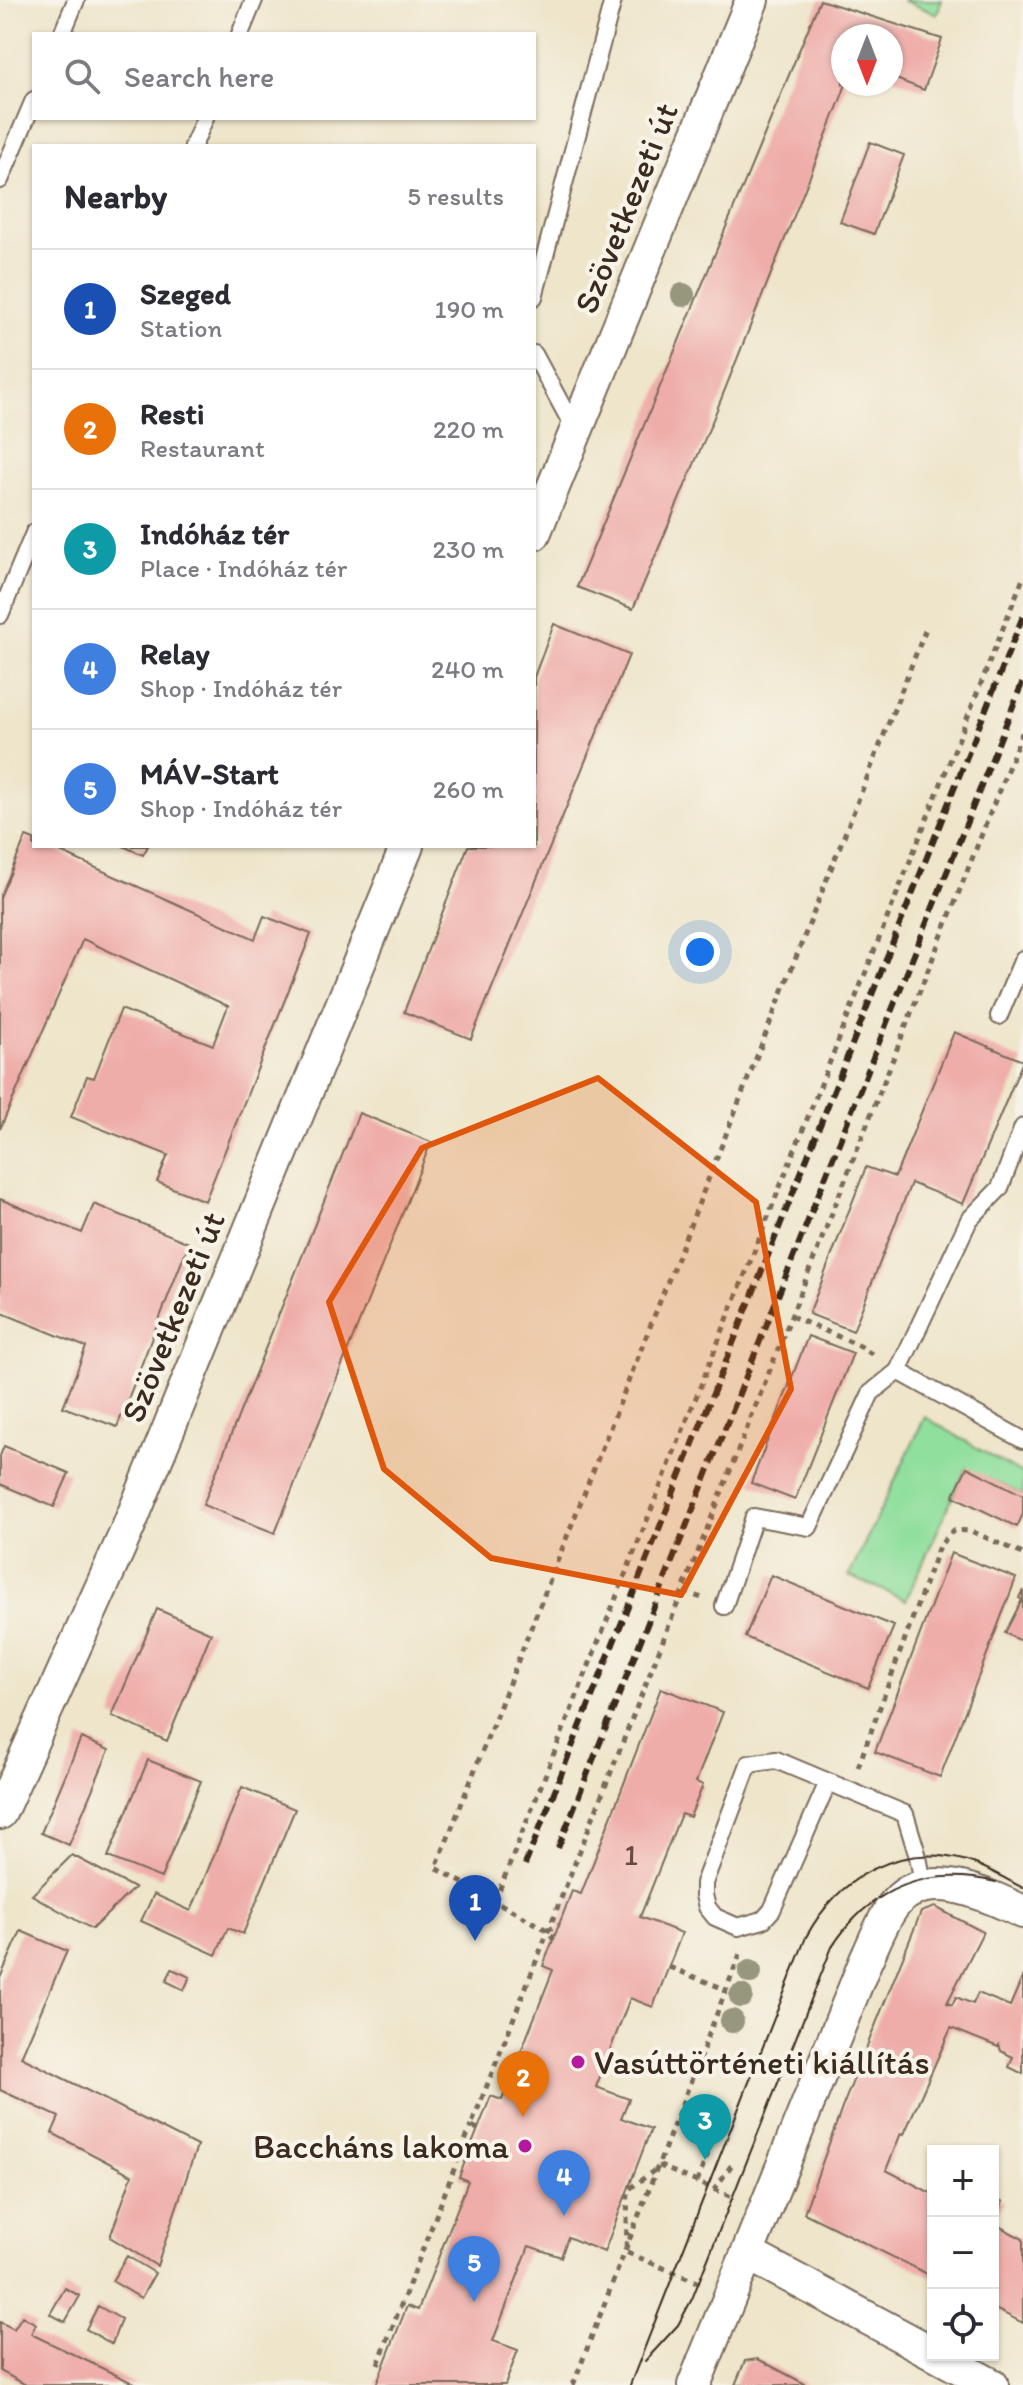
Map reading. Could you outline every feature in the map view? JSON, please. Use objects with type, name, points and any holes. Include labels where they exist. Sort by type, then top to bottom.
[{"type":"street","name":"Szövetkezeti út","points":[[536,529],[752,0]]},
{"type":"street","name":"Szövetkezeti út","points":[[0,1813],[128,1528],[406,848]]},
{"type":"street","points":[[694,2385],[866,1960],[892,1907],[903,1895],[924,1887],[958,1886],[997,1899],[1023,1912]]},
{"type":"street","points":[[748,2254],[927,2350]]},
{"type":"street","points":[[948,2361],[992,2385]]},
{"type":"lane","points":[[63,32],[76,0]]},
{"type":"lane","points":[[241,32],[254,0]]},
{"type":"lane","points":[[536,289],[613,0]]},
{"type":"lane","points":[[0,180],[32,105]]},
{"type":"lane","points":[[194,144],[204,120]]},
{"type":"lane","points":[[536,358],[576,431]]},
{"type":"lane","points":[[0,615],[32,538]]},
{"type":"lane","points":[[999,1016],[1023,959]]},
{"type":"lane","points":[[724,1606],[754,1517],[809,1527],[871,1393],[898,1371],[969,1220],[1000,1188],[1023,1127]]},
{"type":"lane","points":[[898,1371],[1023,1440]]},
{"type":"lane","points":[[828,1782],[772,1910],[763,1920],[738,1927],[715,1917],[707,1907],[704,1883],[749,1764],[776,1760],[905,1814],[924,1887]]},
{"type":"path","points":[[495,1901],[1023,578]]},
{"type":"path","points":[[554,1940],[547,1930],[436,1868],[927,626]]},
{"type":"path","points":[[378,2364],[475,2127],[547,1930],[684,1592],[1023,730]]},
{"type":"path","points":[[791,1316],[860,1346],[898,1371]]},
{"type":"path","points":[[849,1791],[939,1546],[954,1530],[971,1531],[1023,1554]]},
{"type":"path","points":[[547,1930],[559,1925]]},
{"type":"path","points":[[573,2385],[740,1954]]},
{"type":"path","points":[[669,1967],[727,1990]]},
{"type":"path","points":[[697,2182],[708,2153]]},
{"type":"path","points":[[714,2190],[733,2163]]},
{"type":"path","points":[[660,2166],[746,2204]]},
{"type":"path","points":[[626,2252],[628,2190],[660,2166]]},
{"type":"path","points":[[626,2252],[712,2288]]},
{"type":"highlighted area","points":[[598,1078],[756,1202],[791,1389],[681,1595],[491,1558],[384,1469],[329,1302],[422,1148]]},
{"type":"green space","points":[[902,0],[942,0],[937,14]]},
{"type":"green space","points":[[925,1417],[1023,1475],[1023,1495],[966,1468],[906,1600],[849,1576]]},
{"type":"building","points":[[820,0],[895,24],[831,24],[831,96],[842,96],[714,417],[633,609],[577,587]]},
{"type":"building","points":[[903,27],[942,39],[924,90],[903,82]]},
{"type":"building","points":[[870,142],[904,155],[874,234],[840,222]]},
{"type":"building","points":[[554,624],[629,655],[471,1039],[404,1012],[467,848],[536,848],[536,672]]},
{"type":"building","points":[[26,837],[32,839],[32,848],[51,848],[255,939],[264,916],[311,934],[205,1201],[157,1182],[168,1155],[71,1117],[87,1076],[94,1078],[121,1009],[213,1045],[228,1006],[83,939],[0,1129],[0,897]]},
{"type":"building","points":[[127,848],[147,848],[143,855]]},
{"type":"building","points":[[954,1032],[1023,1061],[963,1204],[911,1183],[853,1331],[809,1314],[866,1167],[895,1177]]},
{"type":"building","points":[[359,1113],[431,1142],[275,1533],[203,1505]]},
{"type":"building","points":[[0,1199],[82,1233],[94,1204],[189,1243],[117,1427],[63,1407],[86,1347],[0,1312]]},
{"type":"building","points":[[808,1336],[853,1353],[795,1500],[751,1483]]},
{"type":"building","points":[[4,1446],[69,1473],[54,1507],[0,1484],[0,1456]]},
{"type":"building","points":[[967,1467],[1023,1495],[1023,1514],[1017,1527],[953,1496]]},
{"type":"building","points":[[951,1553],[1016,1578],[940,1777],[875,1752]]},
{"type":"building","points":[[771,1575],[894,1626],[868,1688],[745,1637]]},
{"type":"building","points":[[1023,1590],[1023,1642],[1005,1633],[1022,1600],[1019,1598]]},
{"type":"building","points":[[157,1609],[211,1633],[167,1741],[112,1716]]},
{"type":"building","points":[[661,1688],[723,1712],[696,1782],[703,1785],[690,1817],[681,1814],[640,1917],[682,1933],[653,2007],[630,1998],[596,2087],[629,2099],[621,2118],[651,2129],[604,2252],[568,2237],[561,2257],[529,2246],[493,2341],[518,2350],[505,2385],[376,2385],[407,2306],[418,2310],[468,2181],[459,2177],[491,2096],[502,2100],[553,1970],[543,1966],[572,1891],[581,1894]]},
{"type":"building","points":[[81,1738],[109,1750],[69,1845],[41,1833]]},
{"type":"building","points":[[148,1760],[201,1781],[161,1878],[108,1857]]},
{"type":"building","points":[[242,1787],[295,1809],[243,1934],[228,1928],[216,1955],[141,1921],[154,1894],[191,1911]]},
{"type":"building","points":[[72,1855],[134,1888],[92,1929],[32,1895]]},
{"type":"building","points":[[935,1907],[983,1932],[947,2003],[952,2005],[956,1997],[973,2004],[978,1993],[1010,2006],[1023,1976],[1023,2074],[1009,2067],[1013,2057],[1001,2051],[999,2045],[951,2028],[886,2170],[927,2191],[927,2274],[804,2213],[842,2108],[921,1912]]},
{"type":"building","points":[[21,1931],[67,1951],[21,2057],[197,2146],[157,2266],[110,2237],[132,2175],[52,2133],[59,2117],[0,2090],[0,1978]]},
{"type":"building","points":[[172,1969],[190,1977],[184,1990],[166,1981]]},
{"type":"building","points":[[999,2226],[1023,2239],[1023,2323],[999,2311]]},
{"type":"building","points":[[127,2256],[155,2273],[141,2298],[112,2281]]},
{"type":"building","points":[[65,2288],[80,2296],[65,2322],[50,2314]]},
{"type":"building","points":[[98,2306],[121,2319],[112,2344],[86,2329]]},
{"type":"building","points":[[22,2316],[36,2324],[31,2334],[137,2385],[26,2385],[0,2371],[0,2322],[14,2329]]},
{"type":"building","points":[[758,2359],[807,2385],[735,2385],[745,2361]]},
{"type":"tram line","points":[[630,2385],[806,1937],[819,1916],[835,1897],[873,1869],[917,1856],[942,1856],[967,1861],[1023,1888]]},
{"type":"tram line","points":[[645,2361],[678,2325],[692,2299],[832,1947],[847,1926],[864,1909],[903,1886],[947,1877],[996,1882]]},
{"type":"railway","points":[[525,1865],[1023,616]]},
{"type":"railway","points":[[558,1848],[1023,681]]},
{"type":"place","name":"Szeged","points":[[475,1941]]},
{"type":"place","name":"Vasúttörténeti kiállítás","points":[[578,2062]]},
{"type":"place","name":"Resti","points":[[523,2117]]},
{"type":"place","name":"Baccháns lakoma","points":[[525,2146]]},
{"type":"place","name":"Indóház tér","points":[[705,2160]]},
{"type":"place","name":"Relay","points":[[564,2216]]},
{"type":"place","name":"MÁV-Start","points":[[474,2302]]}]
